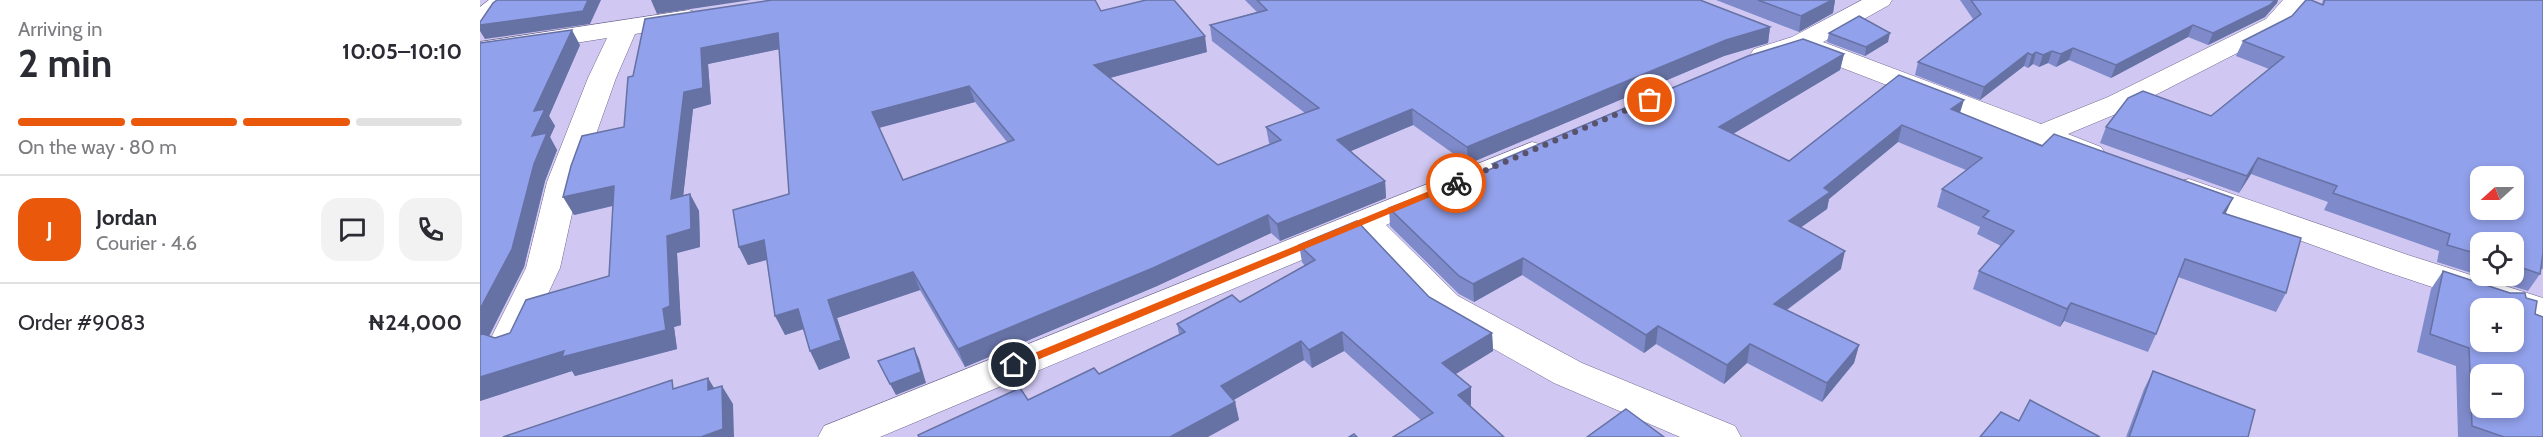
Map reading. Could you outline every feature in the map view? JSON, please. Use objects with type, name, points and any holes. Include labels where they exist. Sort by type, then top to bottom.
[{"type":"street","points":[[480,19],[504,0]]},
{"type":"street","points":[[1735,64],[1801,43],[1880,0]]},
{"type":"street","points":[[2040,135],[2118,103],[2275,24],[2297,0]]},
{"type":"street","points":[[480,50],[715,15]]},
{"type":"street","points":[[1760,27],[2118,163]]},
{"type":"street","points":[[508,341],[543,268],[563,182],[602,78],[625,28]]},
{"type":"street","points":[[839,437],[1364,222],[1555,141]]},
{"type":"street","points":[[2162,179],[2396,263],[2543,311]]},
{"type":"street","points":[[1364,222],[1445,305],[1568,373],[1720,437]]},
{"type":"building","points":[[497,0],[588,0],[583,11],[480,25]]},
{"type":"building","points":[[772,0],[1095,0],[1101,11],[1146,0],[1174,0],[1205,36],[1094,65],[1218,165],[1281,140],[1266,127],[1319,108],[1210,25],[1267,10],[1257,0],[1700,0],[1770,27],[1726,40],[1467,147],[1412,109],[1337,140],[1385,181],[1277,224],[1268,215],[1153,268],[958,349],[913,272],[828,300],[841,340],[810,351],[798,309],[775,316],[764,240],[739,247],[733,210],[789,194],[778,33],[701,48],[703,88],[684,92],[671,199],[690,194],[691,229],[667,236],[670,306],[663,309],[666,330],[562,357],[564,351],[480,377],[480,333],[495,338],[510,333],[526,300],[609,276],[614,186],[563,197],[582,136],[624,127],[628,77],[633,76],[645,19]],"holes":[[[969,86],[1014,140],[903,180],[872,112]]]},
{"type":"building","points":[[1758,0],[1832,0],[1801,16]]},
{"type":"building","points":[[1971,0],[2275,0],[2270,5],[2213,33],[2193,25],[2116,65],[2073,48],[2061,54],[2052,51],[2043,55],[2036,52],[2032,55],[2028,53],[1984,87],[1918,62],[1981,14]]},
{"type":"building","points":[[2306,0],[2323,5],[2325,0],[2543,0],[2543,253],[2540,274],[2524,268],[2524,232],[2470,232],[2470,252],[2447,245],[2450,234],[2333,193],[2337,186],[2258,158],[2247,176],[2106,127],[2128,98],[2143,91],[2211,116],[2284,57],[2243,41],[2292,16]]},
{"type":"building","points":[[1859,16],[1890,33],[1866,47],[1829,33]]},
{"type":"building","points":[[572,30],[534,111],[545,109],[532,136],[547,133],[534,164],[512,249],[480,309],[480,43]]},
{"type":"building","points":[[1803,39],[1844,54],[1719,127],[1789,161],[1899,75],[1964,100],[1951,109],[2042,146],[2054,134],[2233,198],[2223,213],[2301,238],[2286,293],[2185,259],[2156,334],[2071,303],[2067,309],[1979,271],[2014,231],[1983,217],[1989,211],[1942,189],[1982,158],[1902,125],[1824,188],[1830,192],[1789,221],[1845,251],[1774,304],[1859,345],[1827,383],[1750,344],[1727,365],[1658,326],[1646,335],[1523,258],[1473,284],[1459,276],[1389,208],[1496,167],[1492,164],[1748,56]]},
{"type":"building","points":[[1357,221],[1429,297],[1492,333],[1442,363],[1471,387],[1458,395],[1504,437],[1393,437],[1433,413],[1342,332],[1309,350],[1301,341],[1221,386],[1235,402],[1170,437],[919,437],[918,435],[1020,388],[1028,400],[1094,368],[1099,374],[1185,332],[1177,324],[1232,295],[1240,302],[1315,260],[1299,245]]},
{"type":"building","points":[[2443,271],[2470,280],[2470,286],[2489,286],[2510,293],[2525,293],[2526,298],[2537,301],[2535,314],[2543,317],[2543,437],[2504,437],[2472,426],[2472,418],[2524,418],[2524,364],[2470,364],[2470,374],[2469,348],[2430,334]]},
{"type":"building","points":[[914,348],[921,372],[890,384],[878,361]]},
{"type":"building","points":[[2153,371],[2255,410],[2248,437],[2129,437]]},
{"type":"building","points":[[708,378],[708,390],[722,386],[723,429],[701,437],[503,437],[672,380],[673,389]]},
{"type":"building","points":[[2030,400],[2100,437],[1980,437],[2001,412],[2019,421]]},
{"type":"building","points":[[1626,409],[1664,437],[1587,437]]},
{"type":"way so far","points":[[1456,183],[1650,100]]},
{"type":"route","points":[[1014,365],[1456,183]]}]
